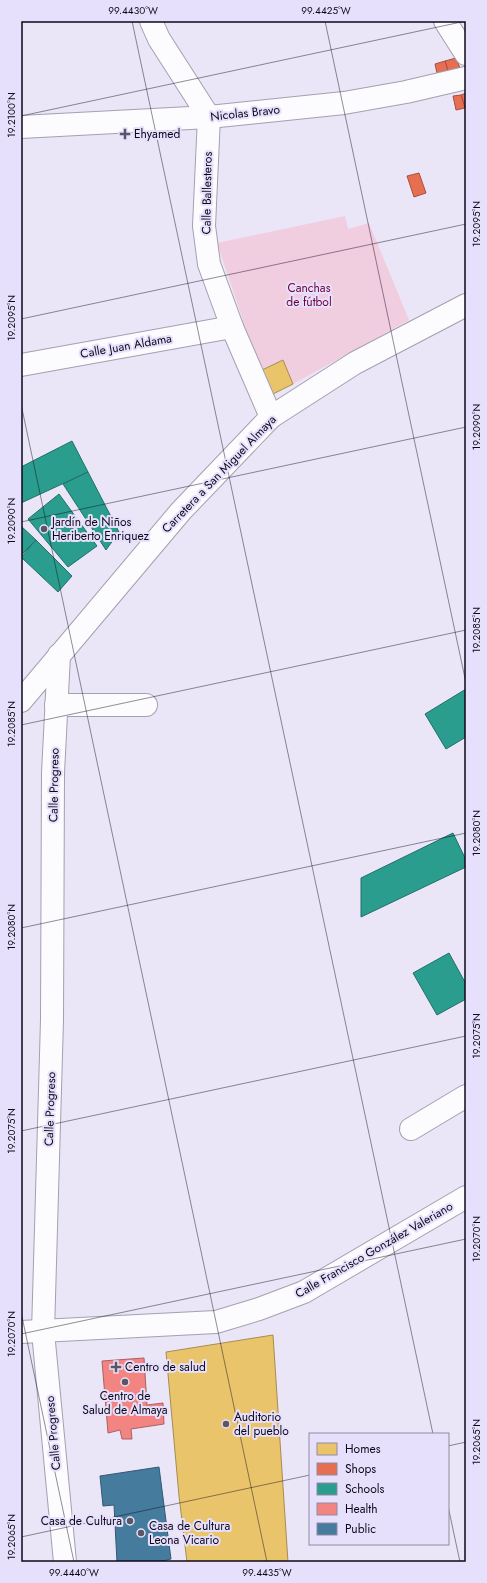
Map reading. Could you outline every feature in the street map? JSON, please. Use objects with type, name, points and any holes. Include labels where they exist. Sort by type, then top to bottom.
[{"type":"street","points":[[151,21],[160,39],[209,117]]},
{"type":"street","points":[[445,21],[466,54]]},
{"type":"street","name":"Nicolas Bravo","points":[[21,127],[209,117],[344,103],[406,92],[466,78]]},
{"type":"street","name":"Calle Ballesteros","points":[[209,117],[204,226],[209,264],[232,327],[271,417]]},
{"type":"street","name":"Carretera a San Miguel Almaya","points":[[21,701],[181,511],[271,417],[355,363],[466,305]]},
{"type":"street","name":"Calle Juan Aldama","points":[[21,365],[232,327]]},
{"type":"street","name":"Calle Progreso","points":[[59,655],[53,773],[52,1020],[43,1332],[65,1562]]},
{"type":"street","points":[[56,705],[146,705]]},
{"type":"street","points":[[411,1129],[466,1096]]},
{"type":"street","name":"Calle Francisco González Valeriano","points":[[21,1332],[216,1322],[259,1309],[304,1292],[466,1197]]},
{"type":"green space","name":"Canchas de fútbol","points":[[345,216],[348,229],[369,223],[409,320],[293,384],[283,360],[260,371],[217,243]]},
{"type":"building: Homes","points":[[283,360],[293,384],[269,396],[260,371]]},
{"type":"building: Homes","name":"Auditorio del pueblo","points":[[273,1335],[288,1562],[187,1562],[179,1496],[166,1352]]},
{"type":"building: Shops","points":[[456,58],[460,68],[448,71],[445,61]]},
{"type":"building: Shops","points":[[445,61],[448,71],[437,73],[435,64]]},
{"type":"building: Shops","points":[[466,93],[466,108],[465,108],[461,95]]},
{"type":"building: Shops","points":[[461,95],[465,108],[456,110],[453,96]]},
{"type":"building: Shops","points":[[419,173],[426,193],[414,197],[407,176]]},
{"type":"building: Schools","points":[[72,441],[88,472],[21,503],[21,467]]},
{"type":"building: Schools","points":[[88,472],[119,532],[106,550],[63,484]]},
{"type":"building: Schools","points":[[59,494],[97,546],[68,567],[28,519]]},
{"type":"building: Schools","points":[[21,526],[36,540],[21,555]]},
{"type":"building: Schools","points":[[36,540],[72,576],[58,592],[21,557]]},
{"type":"building: Schools","points":[[466,689],[466,737],[446,749],[425,714]]},
{"type":"building: Schools","points":[[453,833],[466,860],[466,867],[361,917],[361,878]]},
{"type":"building: Schools","points":[[449,953],[466,984],[466,999],[437,1015],[413,973]]},
{"type":"building: Health","name":"Centro de Salud de Almaya","points":[[144,1358],[147,1405],[163,1403],[164,1424],[131,1429],[132,1439],[122,1439],[120,1430],[108,1433],[102,1361]]},
{"type":"building: Public","name":"Casa de Cultura","points":[[159,1467],[171,1559],[158,1562],[117,1562],[114,1505],[103,1506],[100,1476]]},
{"type":"place","name":"Ehyamed","points":[[125,134]]},
{"type":"place","name":"Jardín de Niños Heriberto Enriquez","points":[[44,529]]},
{"type":"place","name":"Centro de salud","points":[[116,1367]]},
{"type":"place","name":"Centro de Salud de Almaya","points":[[125,1382]]},
{"type":"place","name":"Auditorio del pueblo","points":[[226,1424]]},
{"type":"place","name":"Casa de Cultura","points":[[130,1521]]},
{"type":"place","name":"Casa de Cultura Leona Vicario","points":[[141,1533]]}]
